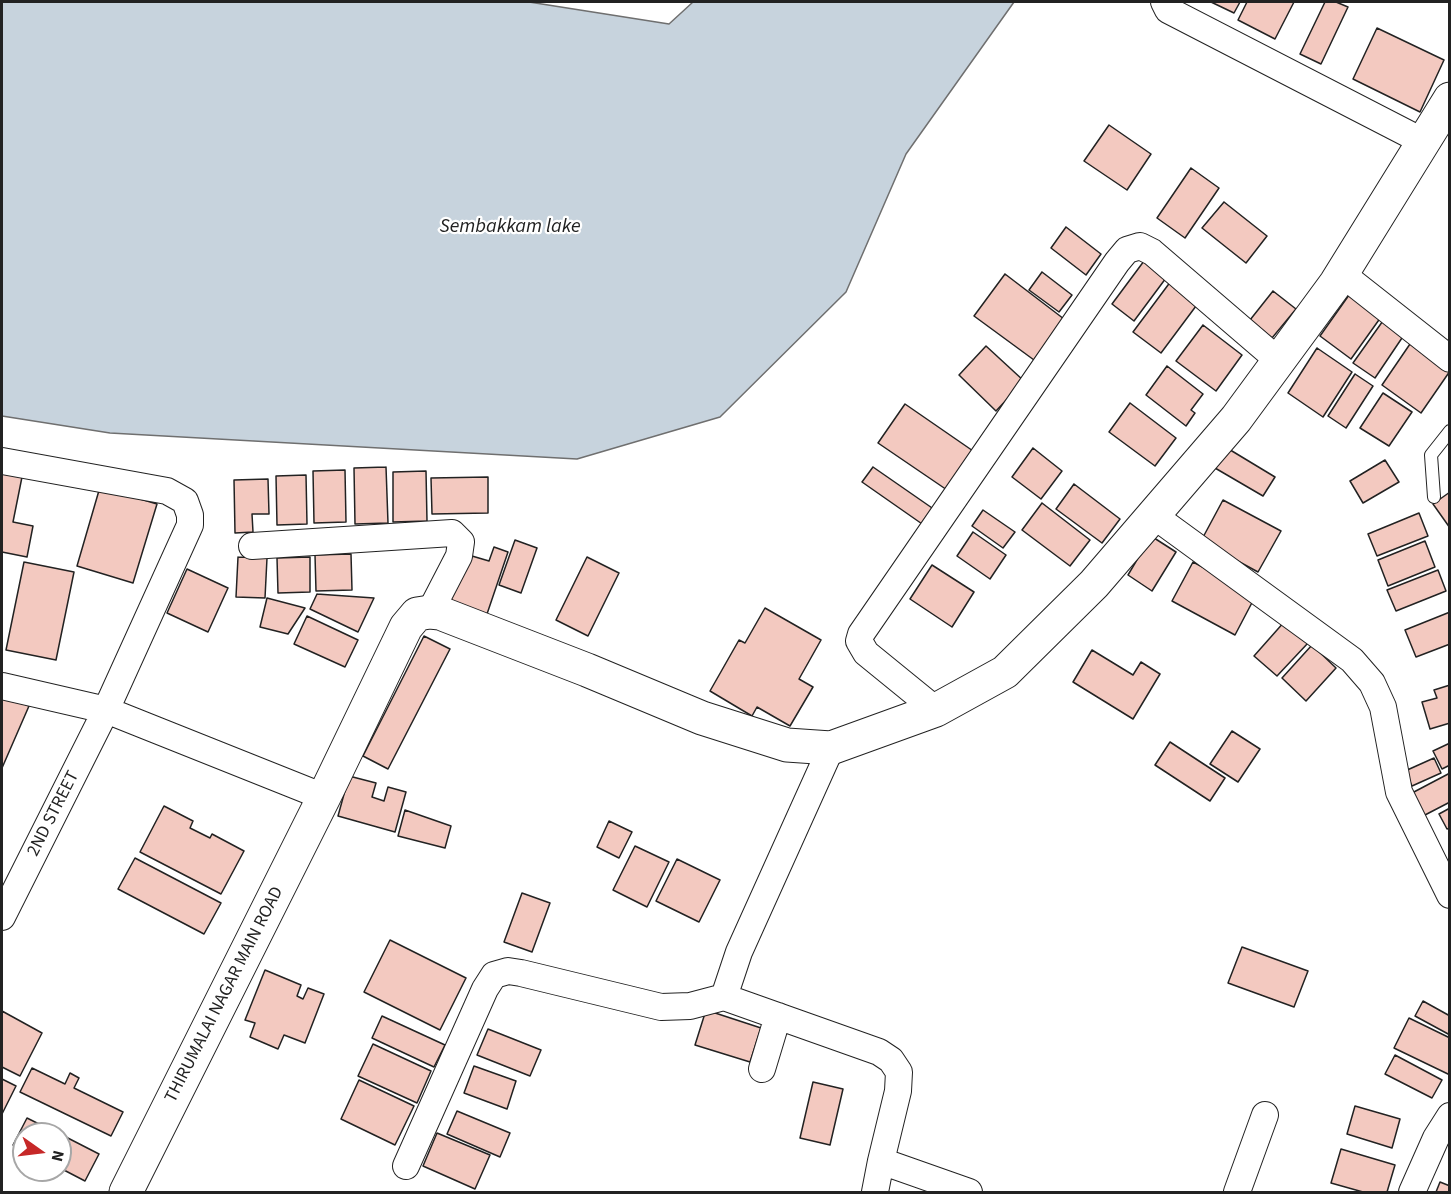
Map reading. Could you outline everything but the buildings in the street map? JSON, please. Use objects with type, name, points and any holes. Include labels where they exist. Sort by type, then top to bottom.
[{"type":"street","points":[[1164,2],[1168,10],[1424,142]]},
{"type":"street","points":[[252,546],[452,533],[460,542],[459,556],[430,612],[440,613],[587,670],[702,718],[787,745],[831,748],[936,710],[1005,672],[1094,584],[1236,419],[1342,274],[1449,99]]},
{"type":"street","points":[[936,710],[866,653],[859,641],[861,634],[1127,250],[1140,246],[1152,252],[1279,361]]},
{"type":"street","points":[[1342,274],[1449,359]]},
{"type":"street","name":"2ND STREET","points":[[2,461],[167,491],[185,501],[190,515],[190,525],[106,710],[2,917]]},
{"type":"street","points":[[1153,515],[1352,660],[1372,683],[1383,707],[1399,792],[1449,895]]},
{"type":"street","name":"THIRUMALAI NAGAR MAIN ROAD","points":[[126,1192],[324,797],[406,627],[417,614],[430,612]]},
{"type":"street","points":[[2,686],[106,710],[324,797]]},
{"type":"street","points":[[724,997],[739,952],[831,748]]},
{"type":"street","points":[[406,1166],[485,989],[494,975],[507,971],[660,1007],[690,1006],[724,997],[879,1052],[891,1060],[900,1072],[898,1091],[875,1192]]},
{"type":"street","points":[[762,1069],[778,1016]]},
{"type":"street","points":[[1237,1192],[1264,1115]]},
{"type":"street","points":[[1412,1192],[1436,1138],[1449,1116]]},
{"type":"street","points":[[881,1161],[969,1192]]},
{"type":"lane","points":[[1434,497],[1431,455],[1449,431]]},
{"type":"water","name":"Sembakkam lake","points":[[2,2],[529,2],[669,24],[693,2],[1014,2],[906,154],[846,292],[720,417],[577,459],[110,433],[2,416]]}]
